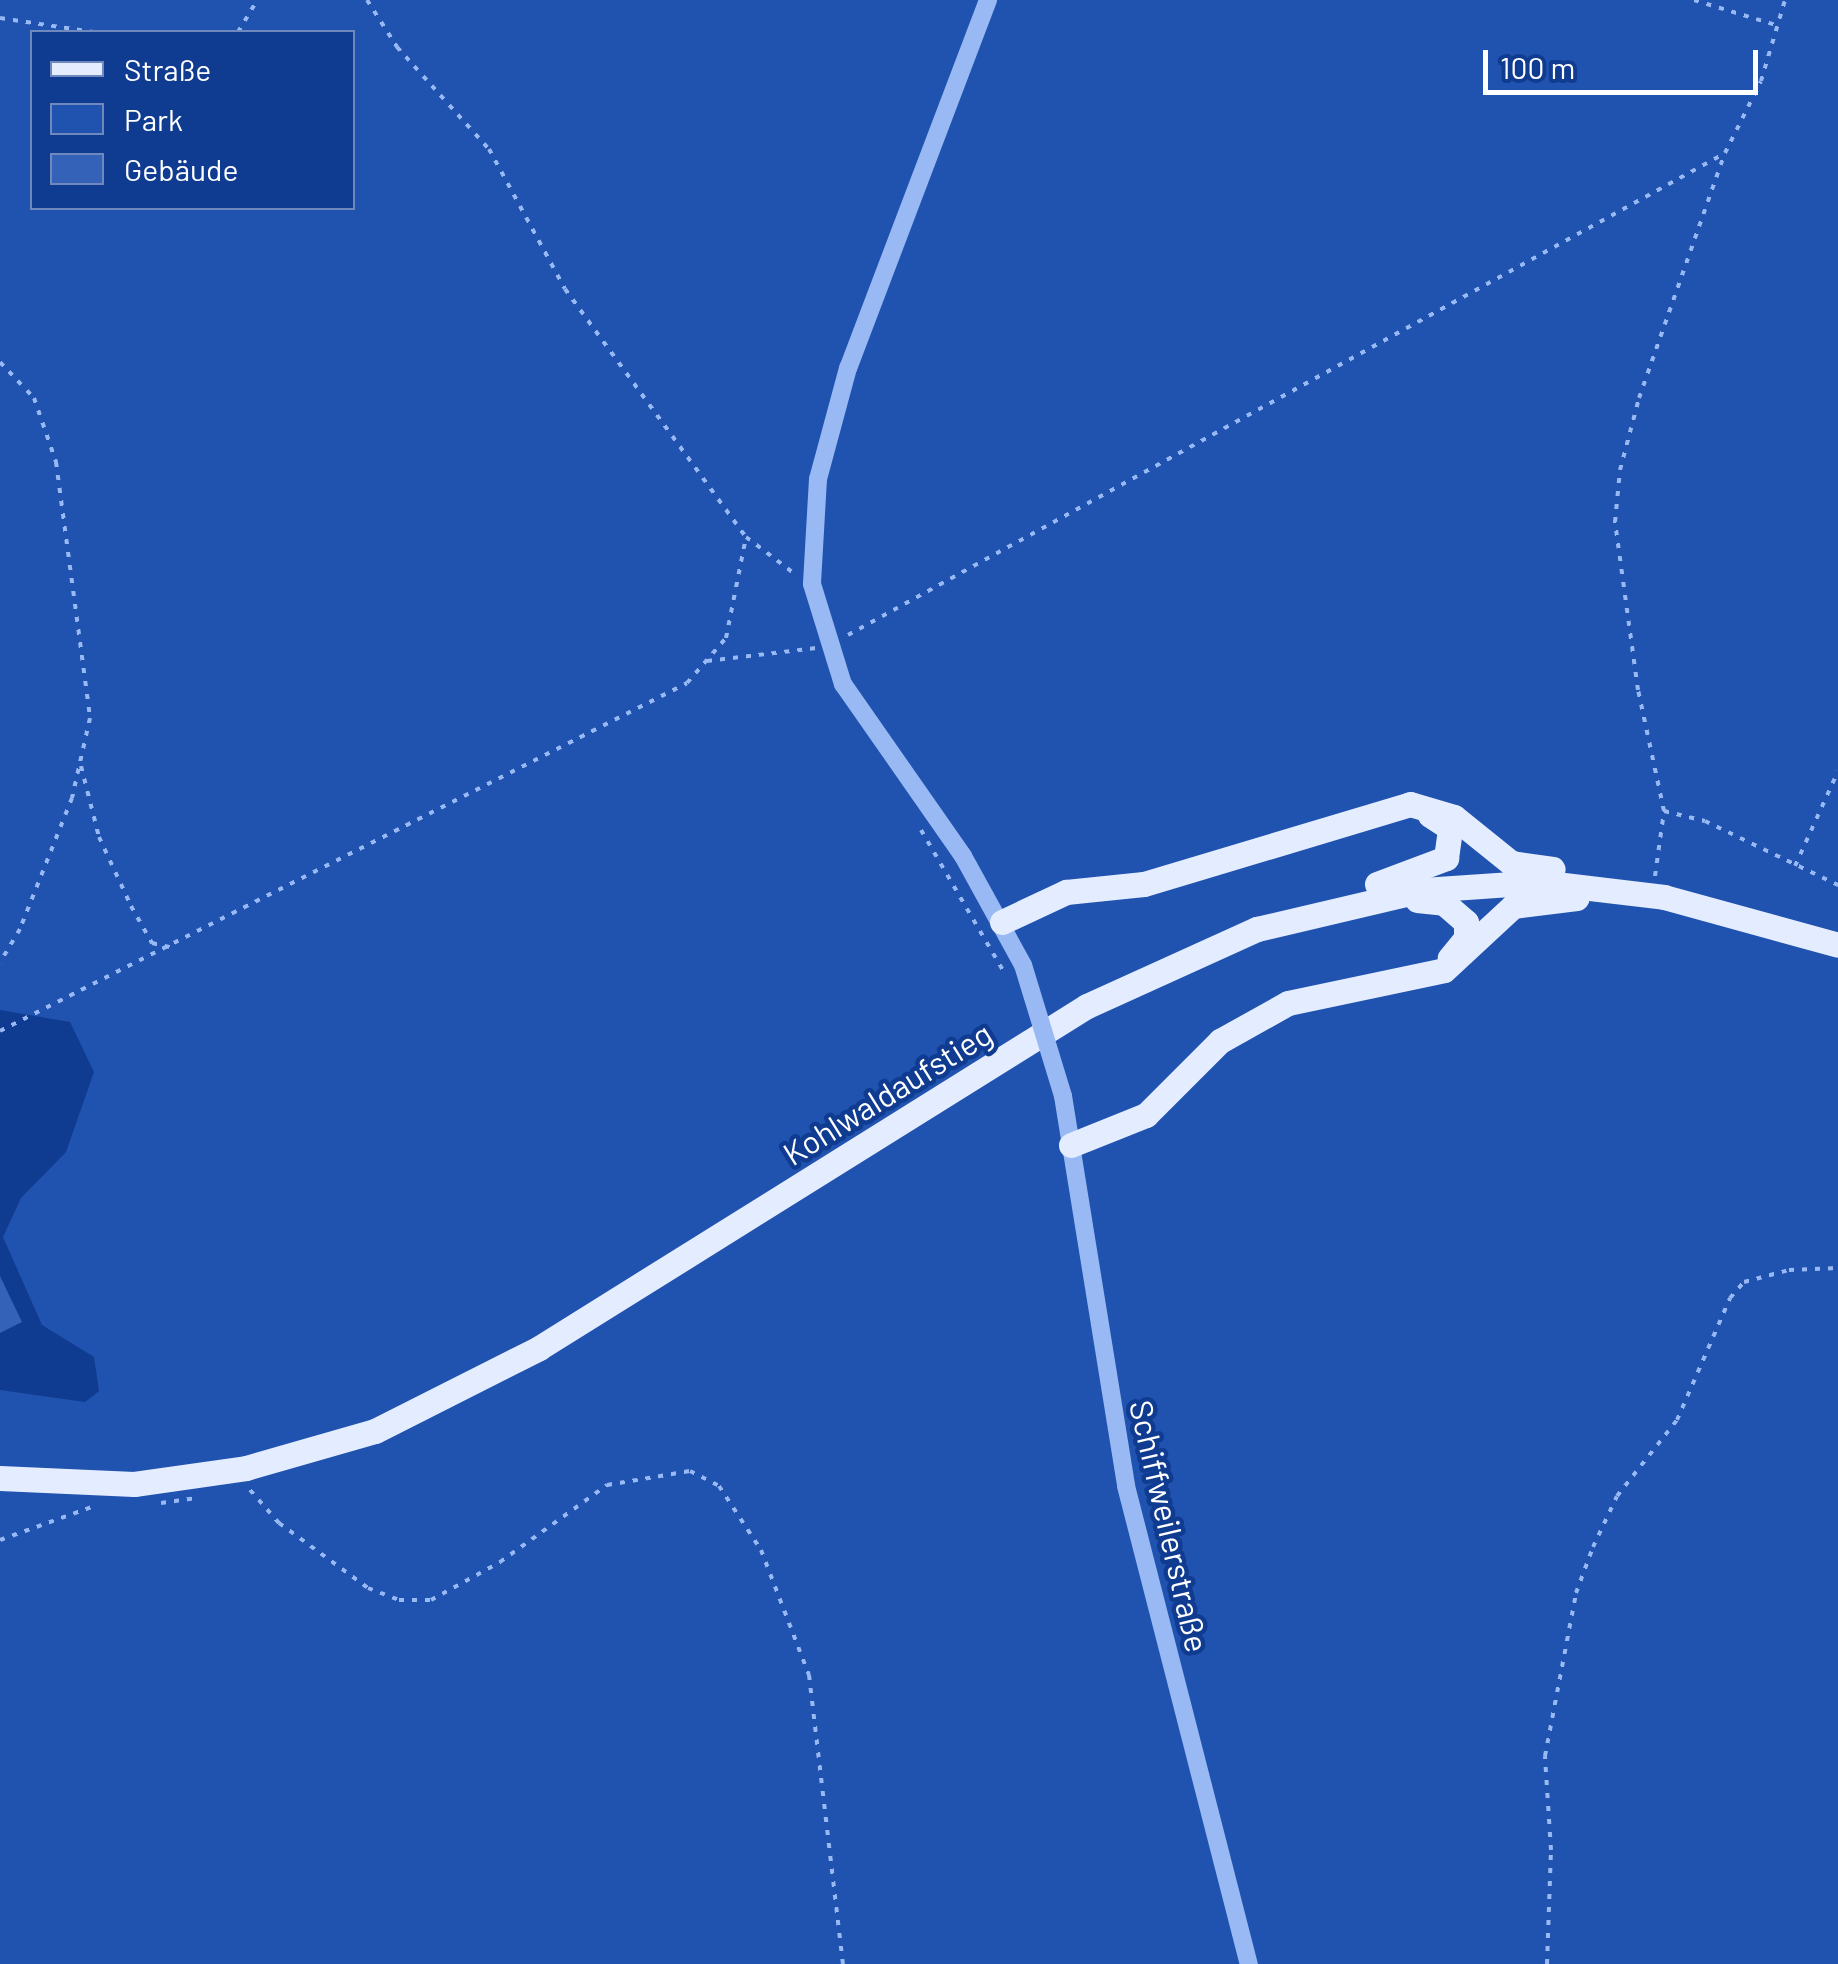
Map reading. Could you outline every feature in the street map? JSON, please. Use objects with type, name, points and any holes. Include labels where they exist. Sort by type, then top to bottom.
[{"type":"main road","points":[[1002,922],[1066,892],[1144,884],[1377,810],[1430,806],[1454,817],[1511,864],[1655,880],[1838,941]]},
{"type":"main road","points":[[1209,946],[1293,908],[1446,858],[1452,836],[1442,820],[1377,810]]},
{"type":"main road","name":"Kohlwaldaufstieg","points":[[0,1478],[134,1484],[246,1468],[375,1431],[538,1348],[1087,1006],[1209,946],[1293,920],[1423,890],[1539,882],[1664,897],[1838,941]]},
{"type":"main road","points":[[1293,920],[1423,900],[1458,910],[1466,938],[1456,954],[1389,980]]},
{"type":"main road","points":[[1071,1145],[1146,1115],[1202,1056],[1246,1025],[1288,1004],[1444,970],[1513,906],[1532,901],[1660,905],[1770,925]]},
{"type":"street","name":"Schiffweilerstraße","points":[[988,0],[848,368],[818,479],[812,584],[823,652],[880,745],[926,802],[1002,922],[1024,965],[1063,1096],[1126,1486],[1250,1964]]},
{"type":"path","points":[[239,30],[258,0]]},
{"type":"path","points":[[368,0],[398,46],[489,149],[566,289],[746,537],[802,578],[803,562]]},
{"type":"path","points":[[1694,0],[1776,25]]},
{"type":"path","points":[[1655,880],[1664,811],[1638,690],[1615,522],[1620,470],[1726,154],[1761,81],[1785,0]]},
{"type":"path","points":[[0,18],[80,30]]},
{"type":"path","points":[[707,661],[823,652],[1726,154]]},
{"type":"path","points":[[0,362],[34,398],[56,462],[90,718],[80,766],[20,929],[0,962]]},
{"type":"path","points":[[0,1032],[175,948],[203,928],[462,802],[687,683],[726,638],[738,599],[746,537]]},
{"type":"path","points":[[814,631],[823,652]]},
{"type":"path","points":[[80,766],[99,837],[131,906],[152,943],[175,948]]},
{"type":"path","points":[[1795,866],[1838,771]]},
{"type":"path","points":[[1664,811],[1706,820],[1838,885]]},
{"type":"path","points":[[912,816],[1005,974]]},
{"type":"path","points":[[1547,1964],[1552,1850],[1545,1756],[1576,1594],[1593,1547],[1617,1496],[1677,1420],[1730,1298],[1744,1282],[1789,1270],[1838,1268]]},
{"type":"path","points":[[235,1488],[248,1486],[279,1523],[368,1588],[399,1600],[431,1600],[500,1562],[607,1485],[690,1471],[719,1486],[761,1550],[809,1675],[843,1964]]},
{"type":"path","points":[[154,1503],[181,1504],[204,1494]]},
{"type":"path","points":[[0,1540],[111,1500]]},
{"type":"green space","points":[[0,0],[1838,0],[1838,1964],[0,1964],[0,1390],[85,1402],[99,1391],[94,1357],[42,1325],[3,1237],[21,1198],[66,1152],[94,1072],[70,1022],[0,1010]]},
{"type":"building","points":[[0,1276],[22,1322],[0,1333]]}]
